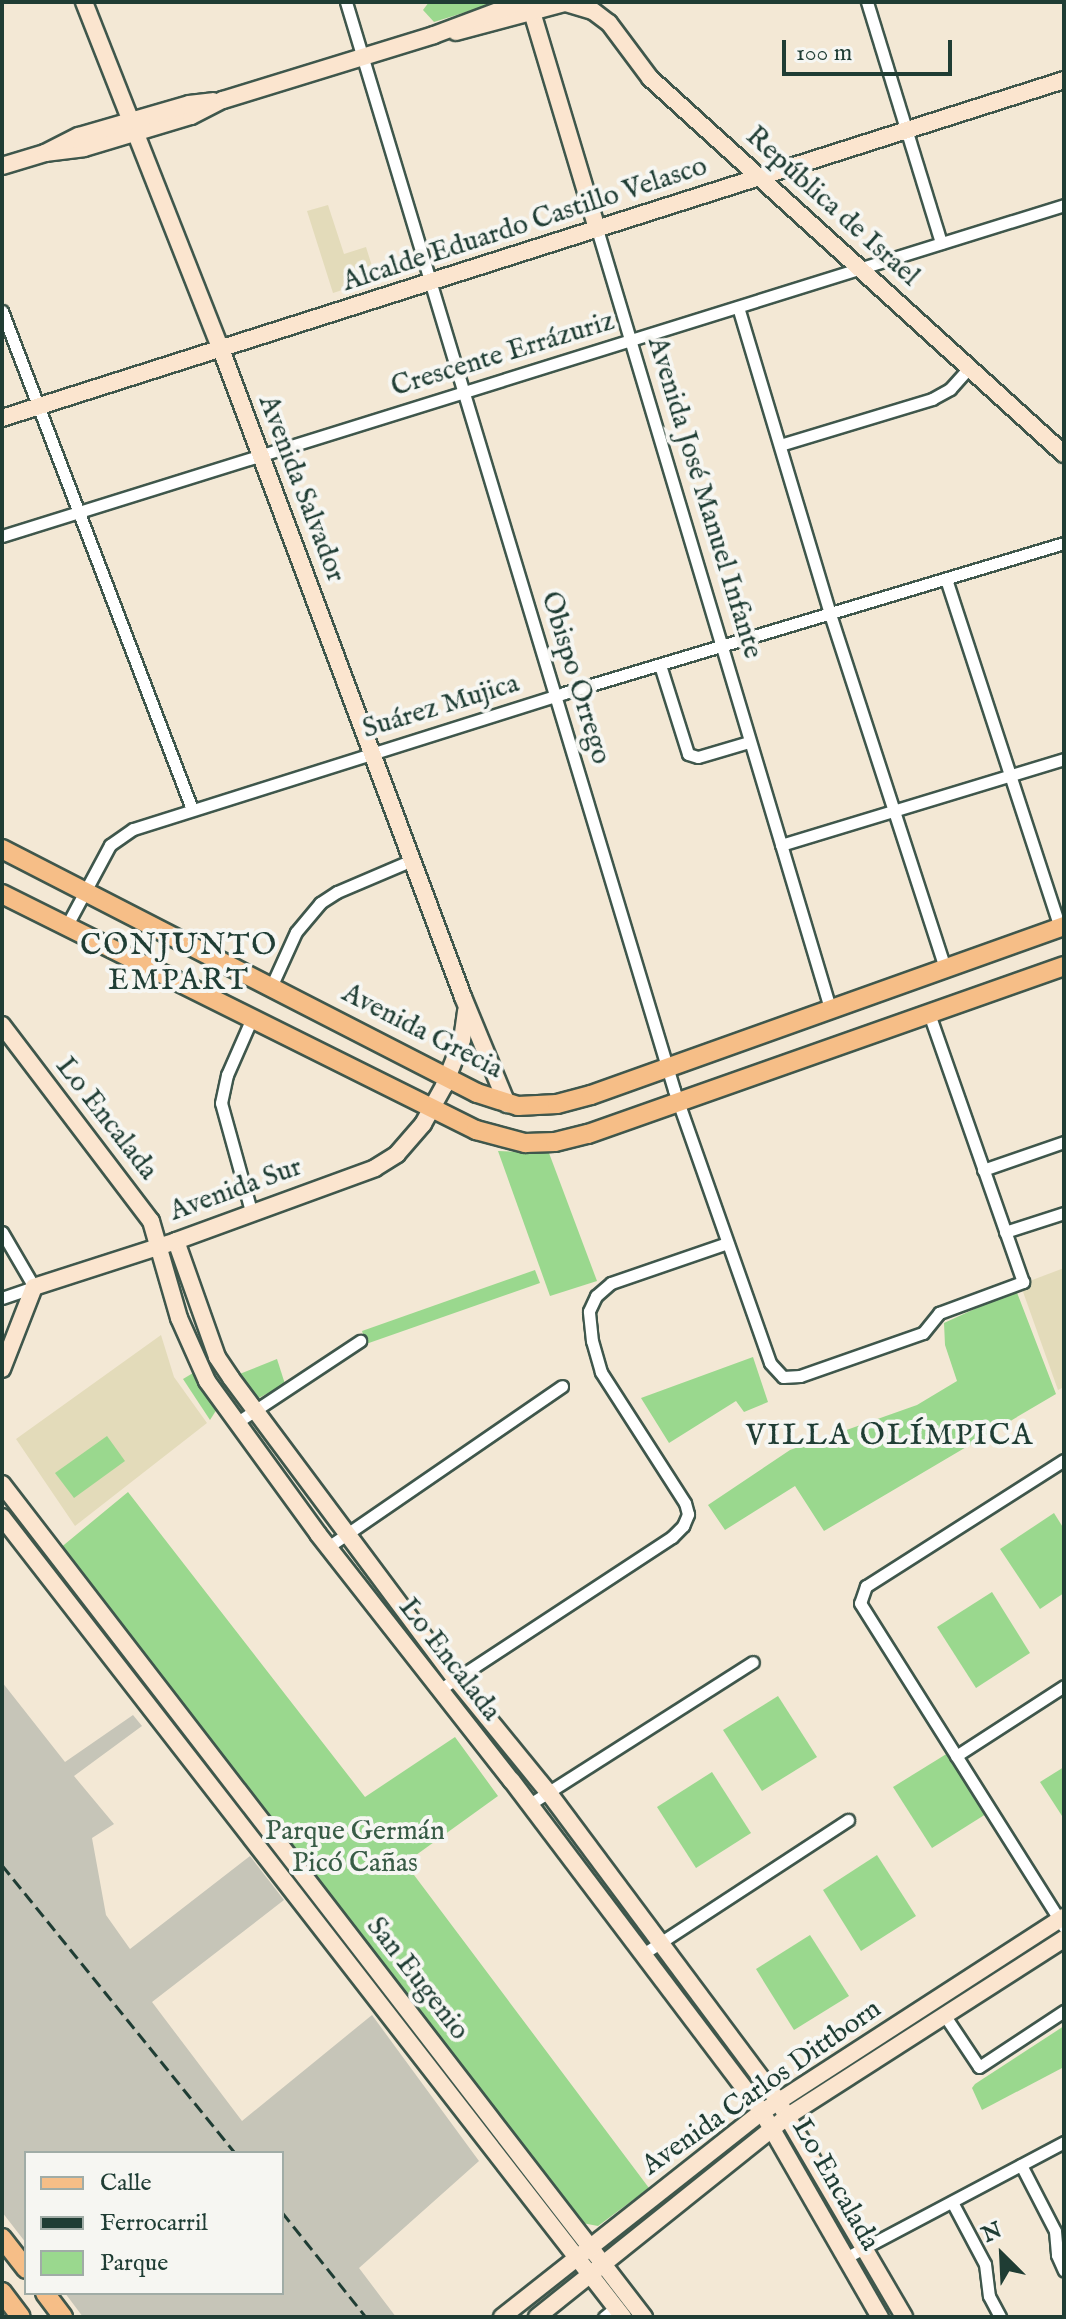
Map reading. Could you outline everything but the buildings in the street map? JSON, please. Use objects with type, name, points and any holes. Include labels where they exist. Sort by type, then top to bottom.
[{"type":"main road","name":"Avenida Salvador","points":[[84,2],[221,349],[463,997],[507,1104]]},
{"type":"main road","points":[[2,166],[45,153],[79,136],[133,126],[189,104],[223,100],[439,34],[477,29],[528,6],[568,2]]},
{"type":"main road","name":"República de Israel","points":[[568,2],[601,16],[650,78],[1064,454]]},
{"type":"main road","name":"Avenida José Manuel Infante","points":[[528,6],[597,229]]},
{"type":"main road","name":"Alcalde Eduardo Castillo Velasco","points":[[2,418],[1064,80]]},
{"type":"main road","name":"Avenida Grecia","points":[[2,849],[448,1077],[507,1104],[532,1106],[568,1102],[1062,927]]},
{"type":"main road","points":[[2,894],[485,1134],[536,1143],[577,1138],[1064,966]]},
{"type":"main road","name":"Avenida Salvador","points":[[433,1107],[448,1077],[465,1028],[463,997]]},
{"type":"main road","name":"Lo Encalada","points":[[2,1025],[144,1210],[190,1348],[236,1423],[328,1547],[530,1804],[762,2112],[796,2166],[880,2317]]},
{"type":"main road","name":"Avenida Sur","points":[[34,1287],[176,1241],[387,1161],[406,1146],[433,1107]]},
{"type":"main road","name":"Lo Encalada","points":[[176,1241],[217,1357],[455,1678],[548,1792],[778,2101],[813,2156],[904,2317]]},
{"type":"main road","points":[[2,1369],[34,1287]]},
{"type":"main road","name":"San Eugenio","points":[[2,1484],[644,2317]]},
{"type":"main road","points":[[7,1523],[17,1520],[33,1523]]},
{"type":"main road","name":"San Eugenio","points":[[7,1523],[589,2275],[614,2314]]},
{"type":"main road","points":[[256,1846],[268,1845],[271,1833]]},
{"type":"main road","points":[[277,1873],[281,1863],[292,1860]]},
{"type":"main road","name":"Avenida Carlos Dittborn","points":[[502,2317],[762,2112],[1063,1921]]},
{"type":"main road","name":"Avenida Carlos Dittborn","points":[[537,2317],[788,2116],[1064,1939]]},
{"type":"main road","points":[[733,2074],[750,2062]]},
{"type":"main road","points":[[796,2166],[813,2156]]},
{"type":"main road","points":[[2,2238],[24,2266]]},
{"type":"main road","points":[[2,2292],[21,2317]]},
{"type":"main road","points":[[46,2295],[63,2317]]},
{"type":"street","name":"Obispo Orrego","points":[[346,2],[667,1067],[770,1363],[779,1375],[792,1378],[923,1333],[939,1313],[1023,1282],[1005,1232]]},
{"type":"street","points":[[867,2],[941,243]]},
{"type":"street","name":"Crescente Errázuriz","points":[[2,536],[1064,205]]},
{"type":"street","name":"Avenida José Manuel Infante","points":[[597,229],[830,1008]]},
{"type":"street","points":[[738,307],[830,614],[945,967]]},
{"type":"street","points":[[2,311],[192,809]]},
{"type":"street","points":[[780,445],[932,399],[950,389],[969,368]]},
{"type":"street","name":"Suárez Mujica","points":[[66,927],[84,891],[118,837],[192,809],[555,696],[1063,547]]},
{"type":"street","points":[[946,579],[1062,927]]},
{"type":"street","points":[[660,665],[688,754],[698,757],[749,742]]},
{"type":"street","points":[[781,845],[1064,759]]},
{"type":"street","points":[[271,987],[296,932],[320,903],[337,892],[412,860]]},
{"type":"street","points":[[929,1013],[1005,1232],[1064,1213]]},
{"type":"street","points":[[251,1211],[222,1114],[221,1098],[252,1018]]},
{"type":"street","points":[[983,1170],[1064,1142]]},
{"type":"street","points":[[2,1232],[34,1287]]},
{"type":"street","points":[[439,1690],[672,1537],[688,1514],[685,1503],[601,1372],[592,1341],[589,1311],[596,1296],[611,1283],[727,1243]]},
{"type":"street","name":"Avenida Sur","points":[[2,1298],[34,1287]]},
{"type":"street","points":[[236,1423],[360,1341]]},
{"type":"street","points":[[328,1547],[562,1386]]},
{"type":"street","points":[[1063,1921],[863,1612],[860,1598],[866,1586],[1064,1460]]},
{"type":"street","points":[[530,1804],[753,1662]]},
{"type":"street","points":[[956,1756],[1064,1686]]},
{"type":"street","points":[[643,1954],[848,1820]]},
{"type":"street","points":[[945,2016],[979,2067],[1064,2011]]},
{"type":"street","points":[[847,2257],[1064,2142]]},
{"type":"street","points":[[1021,2165],[1053,2225],[1057,2255],[1064,2271]]},
{"type":"street","points":[[952,2202],[985,2264],[989,2296],[1000,2317]]},
{"type":"shaded area","points":[[328,205],[344,254],[366,247],[376,279],[333,293],[307,211]]},
{"type":"shaded area","points":[[1064,1268],[1064,1387],[1058,1390],[1022,1289],[1027,1282]]},
{"type":"shaded area","points":[[161,1335],[174,1377],[207,1423],[75,1526],[16,1439]]},
{"type":"shaded area","points":[[2,1682],[65,1762],[133,1715],[142,1726],[74,1776],[114,1824],[92,1838],[106,1915],[130,1949],[250,1856],[284,1900],[152,2002],[242,2121],[372,2015],[479,2161],[359,2268],[396,2317],[83,2317],[66,2295],[284,2295],[284,2151],[24,2151],[24,2240],[2,2212]]},
{"type":"green space","points":[[429,2],[498,2],[434,22],[423,10]]},
{"type":"green space","points":[[498,1151],[549,1153],[597,1281],[550,1296]]},
{"type":"green space","points":[[535,1270],[540,1283],[366,1344],[362,1331]]},
{"type":"green space","points":[[1016,1290],[1056,1394],[824,1531],[795,1486],[725,1530],[708,1505],[790,1450],[917,1405],[957,1381],[945,1345],[944,1323]]},
{"type":"green space","points":[[753,1357],[768,1402],[744,1412],[736,1401],[669,1443],[641,1398]]},
{"type":"green space","points":[[277,1359],[285,1384],[255,1400],[237,1375]]},
{"type":"green space","points":[[193,1373],[217,1409],[210,1420],[183,1379]]},
{"type":"green space","points":[[107,1436],[125,1461],[74,1498],[55,1473]]},
{"type":"green space","name":"Parque Germán Picó Cañas","points":[[128,1492],[365,1797],[455,1737],[498,1796],[405,1863],[649,2188],[598,2226],[577,2222],[59,1549]]},
{"type":"green space","points":[[1054,1513],[1064,1529],[1064,1593],[1040,1609],[1000,1549]]},
{"type":"green space","points":[[992,1592],[1030,1653],[976,1688],[937,1627]]},
{"type":"green space","points":[[778,1696],[817,1757],[762,1791],[723,1730]]},
{"type":"green space","points":[[948,1753],[986,1814],[932,1848],[893,1787]]},
{"type":"green space","points":[[1064,1767],[1064,1819],[1040,1782]]},
{"type":"green space","points":[[712,1772],[751,1833],[696,1868],[657,1807]]},
{"type":"green space","points":[[877,1855],[916,1916],[861,1951],[823,1890]]},
{"type":"green space","points":[[810,1935],[849,1996],[794,2030],[756,1969]]},
{"type":"green space","points":[[1064,2026],[1064,2067],[982,2110],[972,2088],[975,2084]]},
{"type":"green space","points":[[746,2132],[749,2136],[613,2246],[610,2242]]},
{"type":"railway","points":[[2,1865],[233,2151]]},
{"type":"railway","points":[[284,2214],[366,2317]]},
{"type":"district","name":"CONJUNTO EMPART","points":[[179,963]]},
{"type":"district","name":"VILLA OLÍMPICA","points":[[890,1436]]}]
